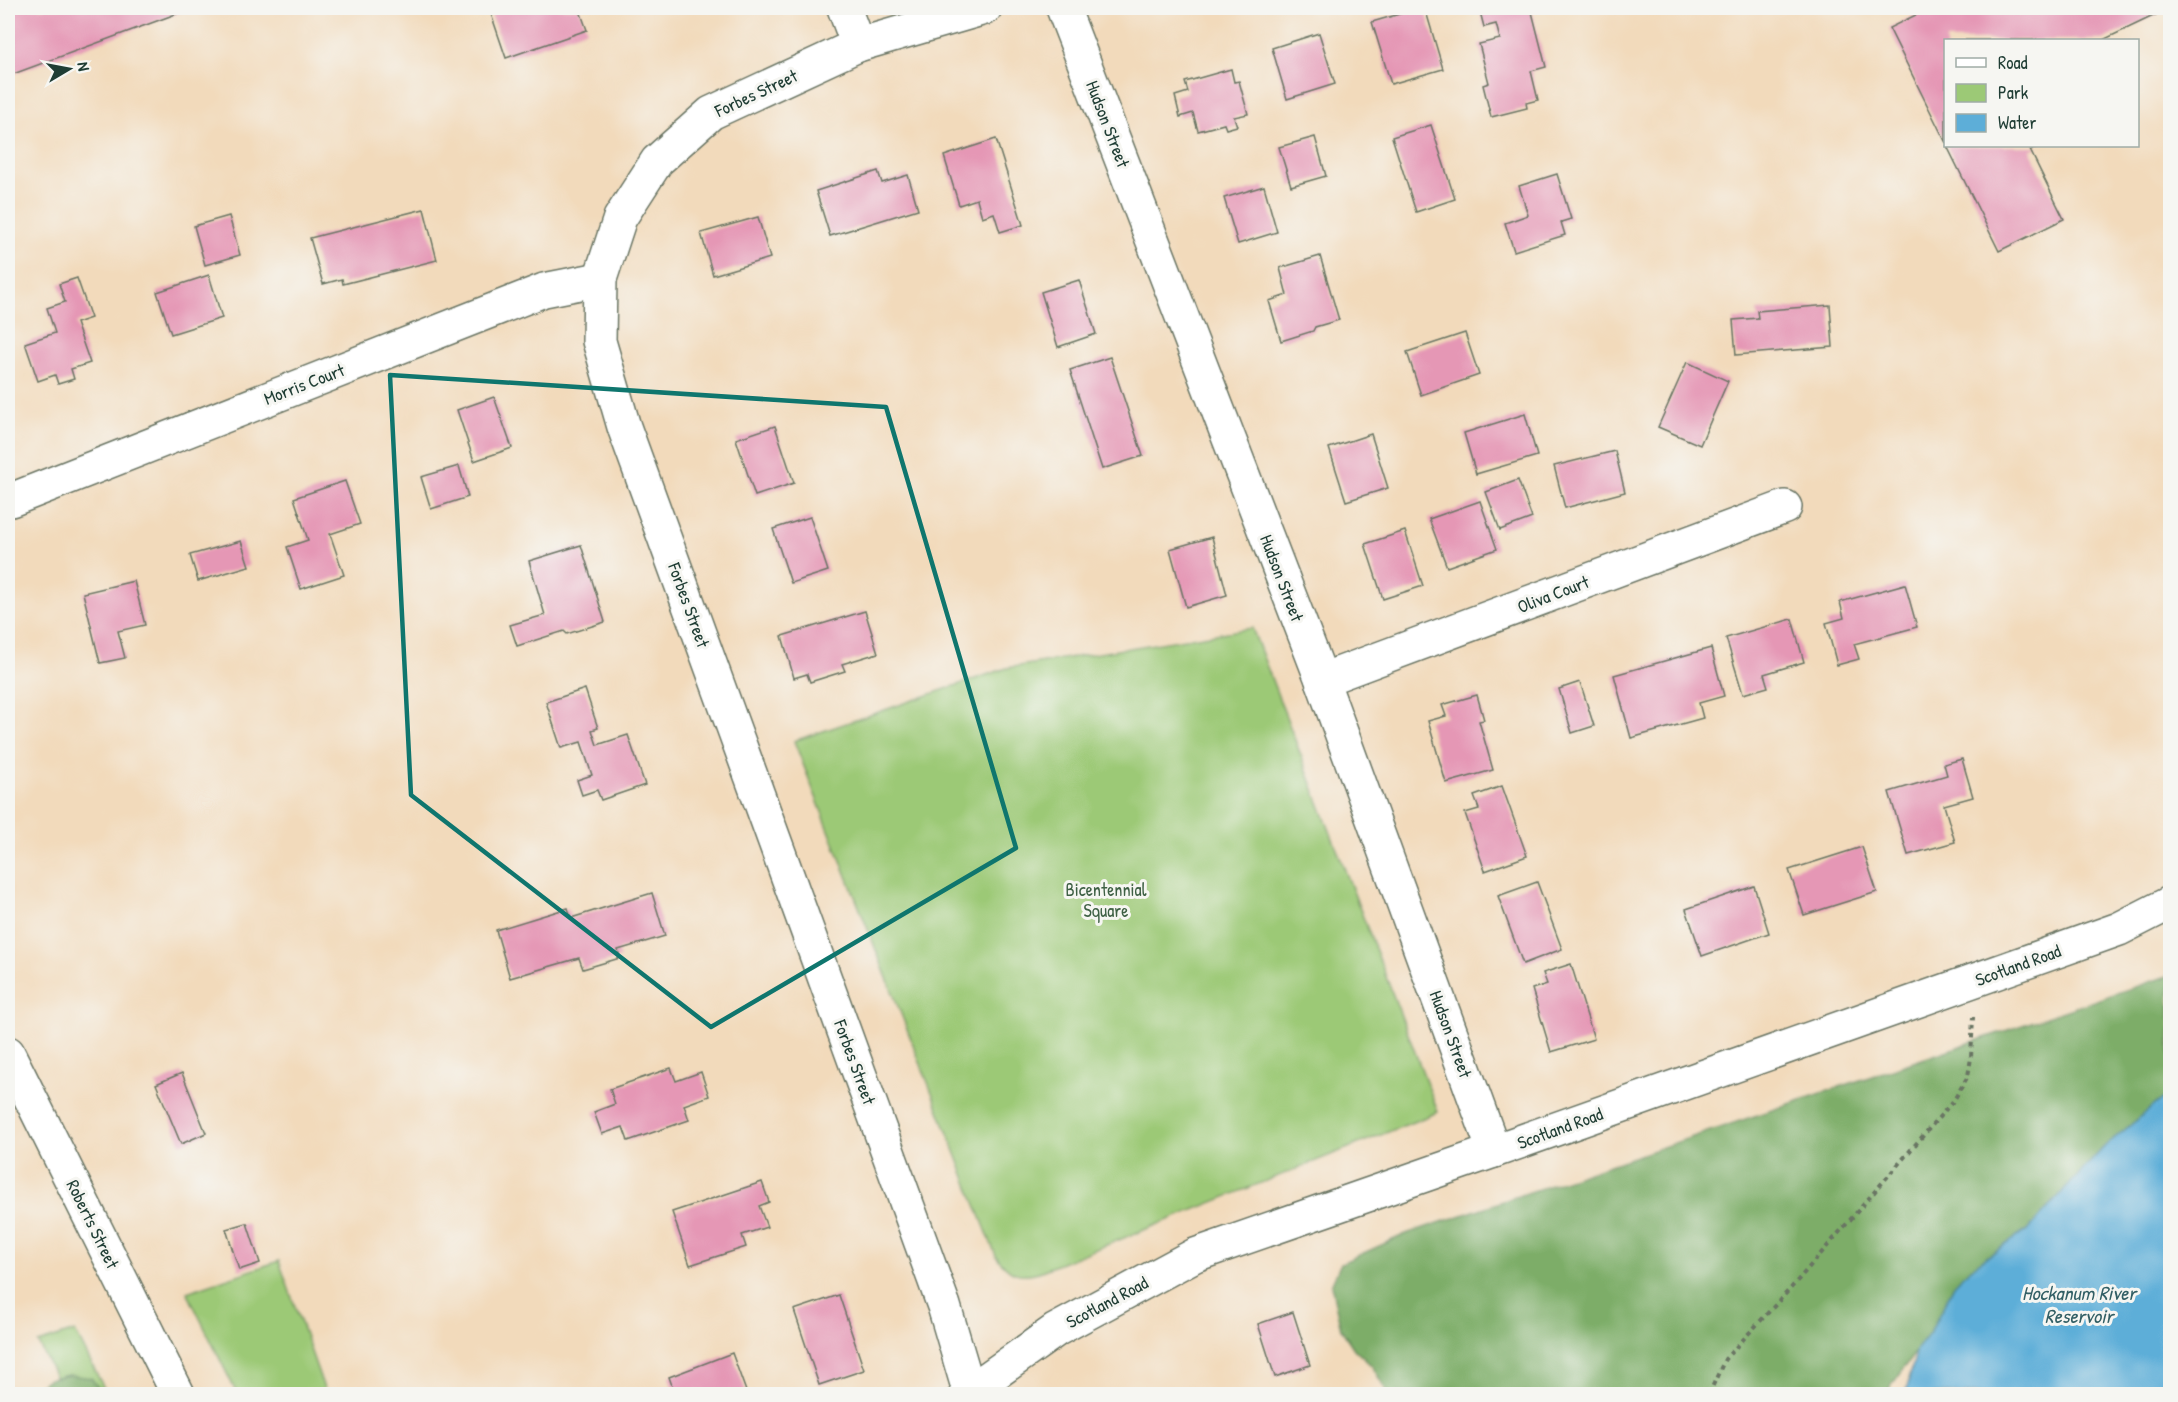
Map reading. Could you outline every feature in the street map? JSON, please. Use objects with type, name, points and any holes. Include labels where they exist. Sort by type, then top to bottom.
[{"type":"street","points":[[844,8],[858,45]]},
{"type":"street","name":"Forbes Street","points":[[968,1394],[944,1306],[624,427],[599,340],[600,279],[620,218],[657,161],[711,113],[858,45],[985,8]]},
{"type":"street","name":"Hudson Street","points":[[1063,8],[1322,680],[1494,1151]]},
{"type":"street","name":"Morris Court","points":[[10,500],[543,290],[600,279]]},
{"type":"street","name":"Oliva Court","points":[[1322,680],[1785,507]]},
{"type":"street","name":"Scotland Road","points":[[968,1394],[1056,1330],[1195,1255],[1975,981],[2119,929],[2170,903]]},
{"type":"street","name":"Roberts Street","points":[[8,1053],[178,1395]]},
{"type":"path","points":[[1709,1395],[1725,1359],[1791,1288],[1959,1092],[1968,1076],[1971,1058],[1975,981]]},
{"type":"highlighted area","points":[[390,375],[886,407],[1016,848],[711,1027],[411,795]]},
{"type":"green space","name":"Bicentennial Square","points":[[1252,628],[1438,1112],[1039,1272],[1014,1273],[1005,1267],[996,1256],[794,741],[1007,668]]},
{"type":"green space","points":[[2170,975],[2170,1095],[2105,1146],[2028,1230],[1970,1268],[1954,1285],[1931,1331],[1885,1394],[1386,1394],[1372,1366],[1354,1349],[1341,1329],[1331,1285],[1341,1263],[1406,1234]]},
{"type":"green space","points":[[279,1261],[326,1394],[237,1394],[187,1292]]},
{"type":"green space","points":[[75,1331],[107,1394],[64,1394],[38,1343]]},
{"type":"green space","points":[[69,1375],[91,1378],[103,1394],[34,1394],[44,1381]]},
{"type":"water","name":"Hockanum River Reservoir","points":[[2170,1095],[2170,1388],[2160,1394],[1905,1394],[1917,1349],[1931,1331],[1954,1285],[1970,1268],[2028,1230],[2105,1146]]},
{"type":"building","points":[[8,8],[192,8],[8,76]]},
{"type":"building","points":[[489,8],[579,8],[587,30],[506,58]]},
{"type":"building","points":[[1425,8],[1443,69],[1391,84],[1372,22]]},
{"type":"building","points":[[1479,8],[1531,8],[1546,67],[1531,71],[1538,100],[1526,103],[1527,108],[1491,117],[1483,85],[1489,83],[1479,44],[1500,39],[1496,24],[1484,27]]},
{"type":"building","points":[[1930,8],[2170,8],[2105,39],[1944,39],[1944,139],[1889,28]]},
{"type":"building","points":[[1319,33],[1335,84],[1287,99],[1272,48]]},
{"type":"building","points":[[1231,69],[1234,82],[1239,81],[1248,114],[1234,117],[1237,126],[1226,129],[1224,124],[1198,131],[1193,113],[1180,117],[1175,96],[1188,92],[1185,82]]},
{"type":"building","points":[[1431,125],[1455,199],[1416,212],[1392,137]]},
{"type":"building","points":[[1315,137],[1326,176],[1291,186],[1279,147]]},
{"type":"building","points":[[996,139],[1023,225],[1000,232],[994,213],[982,217],[977,199],[959,205],[944,156]]},
{"type":"building","points":[[1947,147],[2037,147],[2030,150],[2064,219],[1999,251]]},
{"type":"building","points":[[878,171],[882,183],[908,175],[918,209],[830,236],[816,191]]},
{"type":"building","points":[[1557,174],[1571,219],[1561,222],[1565,235],[1514,251],[1505,223],[1528,215],[1519,186]]},
{"type":"building","points":[[1264,186],[1277,232],[1238,244],[1224,198]]},
{"type":"building","points":[[424,209],[437,260],[343,284],[342,279],[323,284],[310,238]]},
{"type":"building","points":[[229,216],[240,255],[205,265],[194,226]]},
{"type":"building","points":[[758,217],[770,258],[713,275],[701,233]]},
{"type":"building","points":[[1320,256],[1339,320],[1281,341],[1269,301],[1287,295],[1280,268]]},
{"type":"building","points":[[209,275],[222,318],[171,334],[157,292]]},
{"type":"building","points":[[77,278],[91,318],[76,323],[90,363],[71,369],[74,379],[58,384],[55,375],[38,381],[25,343],[55,333],[47,308],[65,302],[59,284]]},
{"type":"building","points":[[1079,280],[1096,334],[1058,347],[1041,292]]},
{"type":"building","points":[[1830,305],[1833,347],[1736,355],[1733,320],[1758,318],[1757,311]]},
{"type":"building","points":[[1465,333],[1479,375],[1421,395],[1407,352]]},
{"type":"building","points":[[1110,357],[1143,456],[1102,469],[1070,370]]},
{"type":"building","points":[[1687,362],[1728,381],[1700,445],[1658,427]]},
{"type":"building","points":[[494,397],[512,448],[474,461],[457,410]]},
{"type":"building","points":[[1525,414],[1537,456],[1476,474],[1464,433]]},
{"type":"building","points":[[775,426],[794,483],[755,496],[736,439]]},
{"type":"building","points":[[1371,434],[1388,488],[1346,501],[1329,448]]},
{"type":"building","points":[[1615,451],[1625,492],[1565,508],[1554,466]]},
{"type":"building","points":[[459,466],[468,497],[431,509],[421,477]]},
{"type":"building","points":[[1518,480],[1532,518],[1500,530],[1486,492]]},
{"type":"building","points":[[345,481],[360,524],[330,534],[344,575],[301,589],[287,547],[308,540],[294,498]]},
{"type":"building","points":[[1480,501],[1497,549],[1447,567],[1429,519]]},
{"type":"building","points":[[810,517],[828,571],[791,583],[773,529]]},
{"type":"building","points":[[1405,531],[1423,586],[1383,599],[1365,544]]},
{"type":"building","points":[[1212,537],[1227,595],[1186,607],[1170,549]]},
{"type":"building","points":[[241,541],[249,566],[198,581],[190,555]]},
{"type":"building","points":[[581,545],[605,622],[567,634],[564,631],[517,646],[510,625],[545,615],[529,561]]},
{"type":"building","points":[[134,581],[145,625],[118,631],[125,658],[100,663],[83,593]]},
{"type":"building","points":[[1905,584],[1917,627],[1854,644],[1859,659],[1837,665],[1826,623],[1844,618],[1840,602]]},
{"type":"building","points":[[865,611],[878,653],[842,664],[845,671],[810,682],[807,674],[794,678],[782,636]]},
{"type":"building","points":[[1792,619],[1804,662],[1764,674],[1768,687],[1743,694],[1726,638]]},
{"type":"building","points":[[1711,648],[1724,696],[1699,703],[1703,718],[1631,738],[1614,675]]},
{"type":"building","points":[[1580,682],[1594,726],[1572,733],[1559,689]]},
{"type":"building","points":[[585,689],[598,728],[592,730],[597,745],[628,735],[645,785],[601,800],[597,790],[582,795],[577,780],[592,775],[581,742],[561,748],[546,702]]},
{"type":"building","points":[[1477,695],[1484,720],[1479,721],[1493,770],[1446,783],[1428,721],[1446,716],[1442,705]]},
{"type":"building","points":[[1962,759],[1973,797],[1944,805],[1955,842],[1908,855],[1889,792],[1947,775],[1944,764]]},
{"type":"building","points":[[1502,786],[1527,856],[1485,871],[1465,813],[1479,809],[1474,796]]},
{"type":"building","points":[[1862,847],[1877,892],[1804,915],[1789,870]]},
{"type":"building","points":[[1537,882],[1562,949],[1523,964],[1498,896]]},
{"type":"building","points":[[1754,886],[1769,933],[1702,956],[1686,909]]},
{"type":"building","points":[[652,893],[665,936],[618,950],[620,958],[583,969],[579,958],[510,978],[496,930],[568,908],[571,918]]},
{"type":"building","points":[[1571,964],[1594,1039],[1551,1052],[1532,989],[1547,984],[1543,973]]},
{"type":"building","points":[[671,1068],[676,1081],[701,1072],[709,1096],[684,1105],[689,1120],[628,1141],[623,1127],[602,1134],[594,1112],[615,1104],[610,1089]]},
{"type":"building","points":[[182,1073],[206,1133],[181,1144],[156,1084]]},
{"type":"building","points":[[762,1182],[769,1202],[759,1206],[767,1227],[742,1235],[746,1247],[690,1265],[672,1212]]},
{"type":"building","points":[[247,1223],[260,1263],[239,1270],[226,1229]]},
{"type":"building","points":[[839,1295],[864,1370],[819,1385],[794,1310]]},
{"type":"building","points":[[1293,1312],[1310,1365],[1275,1377],[1258,1324]]},
{"type":"building","points":[[732,1353],[747,1394],[675,1394],[669,1377]]}]
